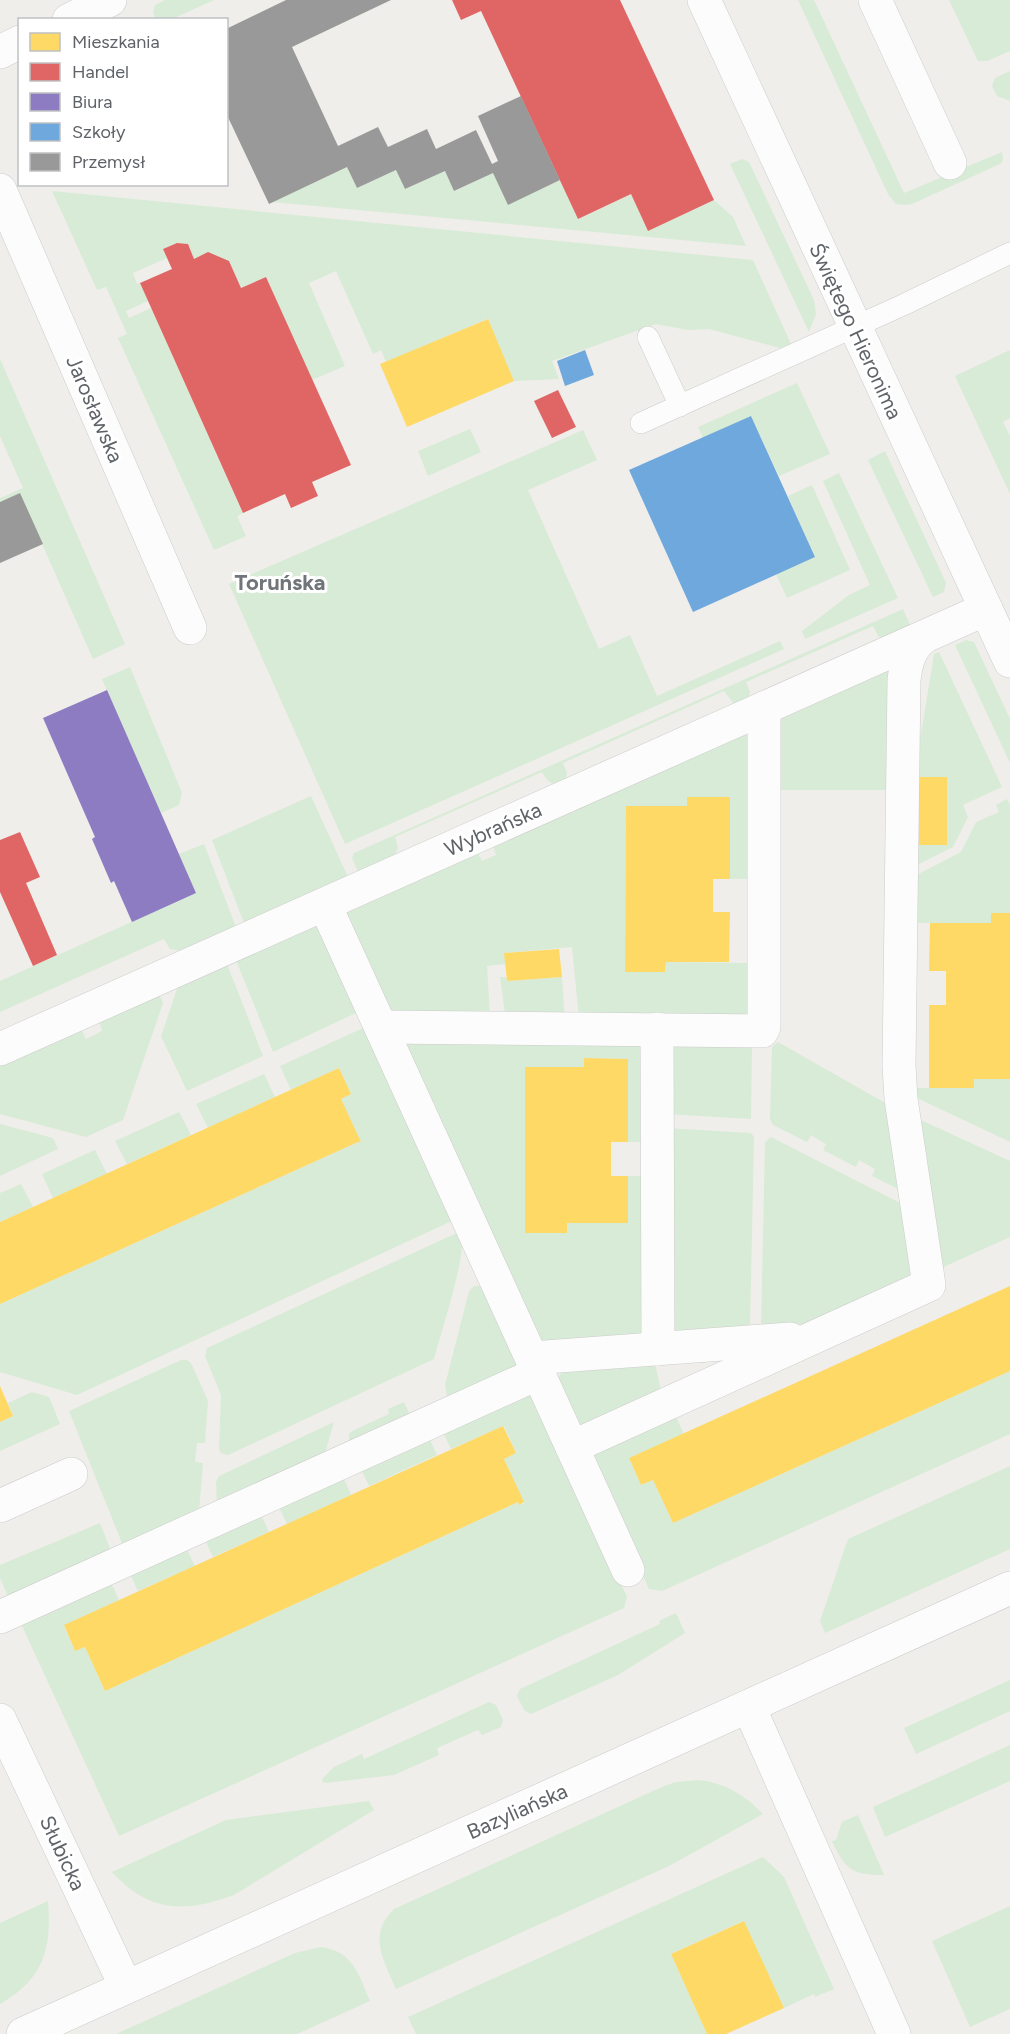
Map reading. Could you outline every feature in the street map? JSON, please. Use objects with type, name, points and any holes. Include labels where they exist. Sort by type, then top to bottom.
[{"type":"street","points":[[73,18],[110,0]]},
{"type":"street","name":"Świętego Hieronima","points":[[704,0],[1010,661]]},
{"type":"street","points":[[875,0],[950,163]]},
{"type":"street","points":[[0,52],[18,43]]},
{"type":"street","name":"Jarosławska","points":[[0,190],[190,628]]},
{"type":"street","name":"Wybrańska","points":[[0,1049],[986,609]]},
{"type":"street","points":[[572,1447],[929,1285],[901,1100],[899,1065],[904,680],[912,650],[924,637]]},
{"type":"street","points":[[381,1027],[762,1031],[764,1027],[764,708]]},
{"type":"street","points":[[325,904],[628,1570]]},
{"type":"street","points":[[657,1029],[658,1349]]},
{"type":"street","points":[[0,1617],[68,1587],[535,1365],[658,1349],[814,1337]]},
{"type":"street","points":[[0,1506],[71,1474]]},
{"type":"street","name":"Bazyliańska","points":[[23,2034],[1010,1588]]},
{"type":"street","points":[[748,1707],[894,2034]]},
{"type":"street","name":"Słubicka","points":[[0,1720],[126,1987]]},
{"type":"lane","points":[[641,423],[855,327],[1010,253]]},
{"type":"lane","points":[[648,337],[680,406]]},
{"type":"green space","points":[[165,0],[214,0],[174,18],[156,18],[153,13],[155,5]]},
{"type":"green space","points":[[798,0],[814,0],[904,193],[1002,152],[1002,163],[912,204],[896,204],[888,194]]},
{"type":"green space","points":[[949,0],[1010,0],[1010,51],[987,61],[978,61]]},
{"type":"green space","points":[[1010,71],[1010,101],[997,96],[992,86],[995,78]]},
{"type":"green space","points":[[742,159],[749,162],[814,300],[816,314],[809,332],[730,164]]},
{"type":"green space","points":[[347,167],[357,188],[396,170],[405,189],[445,171],[455,191],[493,173],[508,204],[560,180],[578,219],[631,194],[648,230],[714,200],[733,217],[746,246],[272,202]]},
{"type":"green space","points":[[52,191],[753,260],[791,344],[780,348],[709,329],[688,330],[656,324],[552,361],[559,379],[514,381],[487,319],[386,362],[381,350],[373,354],[336,271],[309,283],[345,366],[312,380],[266,277],[241,288],[229,261],[194,259],[188,244],[177,243],[163,249],[167,258],[133,273],[148,301],[126,311],[129,318],[151,308],[243,513],[237,516],[246,536],[214,550],[118,338],[127,334],[106,287],[97,290]]},
{"type":"green space","points":[[1010,350],[1010,418],[1003,422],[1010,436],[1010,494],[955,376]]},
{"type":"green space","points":[[0,359],[125,644],[93,659],[20,494],[0,502],[0,498],[23,488],[0,436]]},
{"type":"green space","points":[[797,383],[830,454],[779,476],[751,416],[703,438],[698,427]]},
{"type":"green space","points":[[470,429],[481,452],[428,476],[418,451]]},
{"type":"green space","points":[[583,430],[597,460],[528,490],[599,649],[630,635],[657,696],[780,641],[784,649],[345,844],[229,584]]},
{"type":"green space","points":[[885,451],[946,583],[944,592],[933,597],[868,460]]},
{"type":"green space","points":[[839,473],[898,598],[805,639],[802,631],[849,595],[870,585],[823,481]]},
{"type":"green space","points":[[812,485],[850,570],[787,598],[776,574],[815,557],[788,496]]},
{"type":"green space","points":[[903,609],[910,625],[908,629],[882,638],[878,636],[873,626],[746,682],[750,692],[749,697],[734,704],[724,691],[563,763],[567,773],[566,779],[562,782],[552,783],[542,772],[395,837],[398,847],[395,856],[358,872],[352,858],[354,853]]},
{"type":"green space","points":[[966,640],[974,642],[1010,719],[1010,763],[955,645]]},
{"type":"green space","points":[[939,652],[1002,787],[963,805],[968,817],[953,847],[909,869],[915,845],[947,845],[947,778],[914,777],[934,654]]},
{"type":"green space","points":[[130,667],[182,793],[179,805],[161,813],[102,679]]},
{"type":"green space","points":[[890,670],[891,790],[778,790],[779,719]]},
{"type":"green space","points":[[748,735],[754,879],[730,879],[730,797],[688,797],[687,806],[626,806],[625,972],[665,972],[666,962],[753,963],[752,1022],[579,1019],[572,947],[505,953],[505,964],[487,966],[490,1015],[394,1017],[345,917],[347,912],[478,853],[482,861],[496,855],[493,846]]},
{"type":"green space","points":[[311,796],[348,877],[244,923],[212,840]]},
{"type":"green space","points":[[1007,799],[1010,805],[1010,913],[991,913],[991,923],[909,923],[909,879],[961,852],[976,822],[999,812],[996,805]]},
{"type":"green space","points":[[204,844],[236,927],[181,951],[170,949],[164,939],[0,1012],[0,981],[196,893],[179,854]]},
{"type":"green space","points":[[315,926],[358,1012],[273,1052],[236,960]]},
{"type":"green space","points":[[227,964],[263,1056],[187,1091],[161,1036],[178,986]]},
{"type":"green space","points":[[500,977],[506,977],[507,981],[562,977],[565,1022],[505,1014]]},
{"type":"green space","points":[[159,994],[163,1003],[123,1120],[86,1137],[0,1114],[0,1065],[81,1029],[86,1039],[102,1031],[99,1021]]},
{"type":"green space","points":[[367,1028],[456,1219],[77,1395],[0,1372],[0,1304],[360,1142],[341,1099],[351,1094],[339,1068],[291,1090],[280,1066]]},
{"type":"green space","points":[[402,1038],[644,1042],[643,1142],[628,1142],[628,1059],[585,1058],[584,1067],[525,1067],[525,1233],[567,1223],[628,1223],[628,1176],[648,1176],[649,1334],[537,1342]]},
{"type":"green space","points":[[752,1039],[751,1119],[666,1114],[668,1044]]},
{"type":"green space","points":[[778,1042],[887,1104],[898,1189],[872,1176],[875,1169],[859,1160],[856,1167],[823,1150],[826,1144],[811,1135],[807,1142],[773,1125],[770,1119],[772,1047]]},
{"type":"green space","points":[[264,1074],[275,1097],[208,1128],[196,1104]]},
{"type":"green space","points":[[974,1079],[1010,1079],[1010,1142],[917,1098],[909,1088],[973,1088]]},
{"type":"green space","points":[[179,1112],[191,1135],[127,1164],[115,1141]]},
{"type":"green space","points":[[923,1121],[1010,1161],[1010,1237],[939,1269],[919,1122]]},
{"type":"green space","points":[[0,1124],[53,1138],[58,1149],[0,1176]]},
{"type":"green space","points":[[666,1128],[751,1133],[754,1137],[750,1328],[667,1333]]},
{"type":"green space","points":[[771,1137],[904,1205],[916,1280],[807,1324],[761,1327],[765,1142]]},
{"type":"green space","points":[[95,1150],[107,1174],[53,1198],[42,1174]]},
{"type":"green space","points":[[21,1184],[33,1207],[0,1222],[0,1193]]},
{"type":"green space","points":[[461,1231],[458,1273],[434,1359],[228,1455],[221,1453],[219,1450],[221,1395],[205,1356],[207,1348]]},
{"type":"green space","points":[[474,1286],[483,1286],[525,1371],[452,1404],[447,1396],[445,1385],[469,1291]]},
{"type":"green space","points":[[181,1360],[191,1363],[208,1401],[205,1443],[197,1443],[195,1462],[203,1463],[199,1511],[132,1549],[122,1543],[69,1411]]},
{"type":"green space","points":[[655,1364],[661,1390],[586,1430],[574,1426],[555,1382],[565,1367]]},
{"type":"green space","points":[[1010,1371],[1010,1434],[662,1591],[649,1589],[589,1457],[676,1417],[684,1434],[629,1458],[641,1485],[653,1480],[673,1523]]},
{"type":"green space","points":[[32,1392],[49,1397],[60,1424],[0,1451],[0,1422],[13,1416],[8,1403]]},
{"type":"green space","points":[[529,1392],[563,1455],[627,1597],[624,1608],[119,1836],[22,1626],[26,1615],[103,1580],[112,1585],[119,1600],[64,1626],[75,1651],[85,1647],[105,1691],[518,1502],[520,1505],[524,1503],[504,1459],[516,1453],[504,1426],[451,1449],[444,1434]]},
{"type":"green space","points":[[404,1402],[409,1413],[406,1425],[349,1441],[349,1434],[352,1431],[389,1414],[388,1409]]},
{"type":"green space","points":[[334,1422],[322,1463],[217,1504],[216,1482],[219,1476]]},
{"type":"green space","points":[[430,1440],[437,1455],[369,1486],[362,1471]]},
{"type":"green space","points":[[1010,1466],[1010,1549],[825,1633],[820,1621],[848,1539]]},
{"type":"green space","points":[[344,1479],[351,1495],[287,1524],[280,1509],[282,1499]]},
{"type":"green space","points":[[253,1512],[262,1517],[269,1532],[213,1557],[206,1542],[209,1532]]},
{"type":"green space","points":[[100,1523],[110,1554],[8,1596],[0,1578],[0,1565]]},
{"type":"green space","points":[[187,1550],[195,1566],[138,1591],[131,1576],[133,1566]]},
{"type":"green space","points":[[676,1613],[685,1633],[618,1675],[531,1714],[524,1710],[517,1696],[520,1689],[660,1624],[659,1621]]},
{"type":"green space","points":[[1010,1680],[1010,1711],[916,1754],[904,1728]]},
{"type":"green space","points":[[489,1702],[496,1705],[503,1720],[501,1727],[482,1735],[478,1730],[437,1748],[439,1755],[394,1775],[322,1782],[334,1767],[362,1754],[364,1759]]},
{"type":"green space","points":[[1010,1745],[1010,1781],[885,1837],[873,1807]]},
{"type":"green space","points":[[699,1780],[734,1791],[763,1814],[669,1866],[396,1989],[380,1948],[381,1929],[394,1909],[664,1786],[676,1782]]},
{"type":"green space","points":[[369,1801],[374,1810],[234,1895],[216,1901],[199,1905],[168,1906],[140,1895],[112,1872],[226,1820]]},
{"type":"green space","points":[[858,1815],[884,1875],[865,1874],[851,1869],[841,1859],[832,1841],[836,1840],[842,1822]]},
{"type":"green space","points":[[763,1857],[784,1877],[834,1989],[815,1997],[814,1994],[784,2008],[743,1921],[671,1954],[707,2034],[416,2034],[408,2017]]},
{"type":"green space","points":[[48,1901],[48,1934],[42,1961],[26,1984],[0,2004],[0,1923]]},
{"type":"green space","points":[[1010,1906],[1010,2009],[970,2027],[932,1941]]},
{"type":"green space","points":[[321,1947],[341,1953],[348,1959],[358,1974],[370,2001],[297,2034],[116,2034],[295,1953]]},
{"type":"building: Mieszkania","points":[[488,319],[514,381],[407,427],[380,364]]},
{"type":"building: Mieszkania","points":[[914,777],[947,777],[947,845],[914,845]]},
{"type":"building: Mieszkania","points":[[687,797],[730,797],[730,879],[713,879],[713,912],[730,912],[729,962],[666,962],[665,972],[625,972],[626,806],[687,806]]},
{"type":"building: Mieszkania","points":[[991,913],[1010,913],[1010,1079],[974,1079],[974,1088],[929,1088],[929,1005],[946,1005],[946,971],[929,971],[930,923],[991,923]]},
{"type":"building: Mieszkania","points":[[559,949],[562,977],[507,981],[504,953]]},
{"type":"building: Mieszkania","points":[[584,1058],[628,1059],[628,1142],[611,1142],[611,1176],[628,1176],[628,1223],[567,1223],[567,1233],[525,1233],[525,1067],[584,1067]]},
{"type":"building: Mieszkania","points":[[339,1068],[351,1094],[341,1099],[361,1142],[0,1304],[0,1222]]},
{"type":"building: Mieszkania","points":[[1010,1286],[1010,1371],[673,1523],[653,1480],[641,1485],[629,1458]]},
{"type":"building: Mieszkania","points":[[0,1386],[13,1416],[0,1422]]},
{"type":"building: Mieszkania","points":[[503,1426],[516,1453],[504,1459],[524,1502],[519,1505],[518,1502],[105,1691],[85,1647],[75,1651],[64,1625]]},
{"type":"building: Mieszkania","points":[[744,1921],[784,2008],[726,2034],[707,2034],[671,1954]]},
{"type":"building: Handel","points":[[452,0],[620,0],[714,200],[648,231],[631,194],[578,219],[481,11],[461,20]]},
{"type":"building: Handel","points":[[177,243],[188,244],[194,259],[208,252],[229,261],[241,288],[266,277],[351,465],[312,482],[318,496],[291,508],[285,494],[243,513],[140,283],[172,269],[163,249]]},
{"type":"building: Handel","points":[[558,390],[576,427],[552,438],[534,401]]},
{"type":"building: Handel","points":[[20,832],[40,877],[26,883],[57,955],[33,966],[0,892],[0,840]]},
{"type":"building: Biura","points":[[107,690],[196,893],[132,922],[114,881],[111,883],[92,839],[95,837],[43,718]]},
{"type":"building: Szkoły","points":[[585,350],[594,375],[565,386],[557,361]]},
{"type":"building: Szkoły","points":[[751,416],[815,557],[693,612],[629,470]]},
{"type":"building: Przemysł","points":[[286,0],[391,0],[292,47],[338,146],[378,127],[388,147],[427,129],[436,149],[476,130],[492,164],[498,161],[478,116],[521,96],[560,180],[508,205],[493,173],[454,191],[445,171],[405,189],[396,170],[357,188],[347,167],[269,204],[228,117],[228,28]]},
{"type":"building: Przemysł","points":[[20,493],[43,544],[0,563],[0,502]]},
{"type":"district","name":"Toruńska","points":[[280,582]]}]
